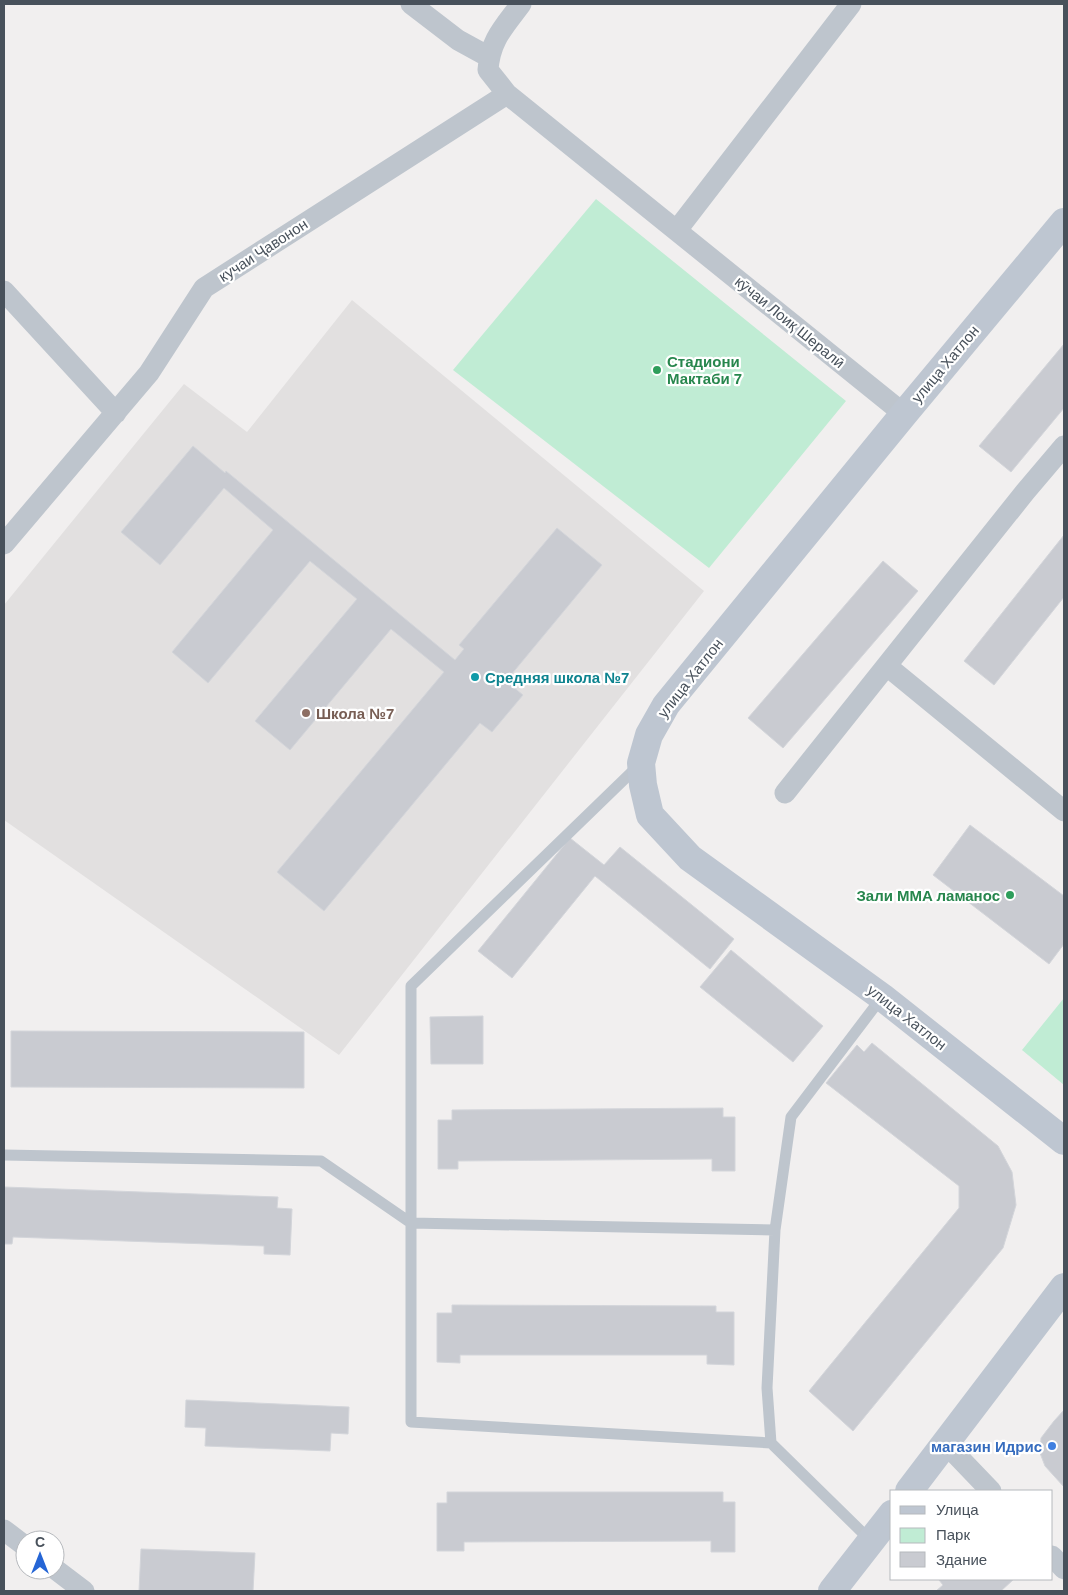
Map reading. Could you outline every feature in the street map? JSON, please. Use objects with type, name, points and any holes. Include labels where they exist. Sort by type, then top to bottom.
[{"type":"street","points":[[411,4],[458,40],[489,56]]},
{"type":"street","points":[[507,94],[488,70],[489,56],[494,41],[521,4]]},
{"type":"street","points":[[677,230],[851,4]]},
{"type":"street","name":"кӯчаи Лоиқ Шералӣ","points":[[507,94],[904,414]]},
{"type":"street","name":"кучаи Ҷавонон","points":[[4,544],[149,373],[204,288],[507,94]]},
{"type":"street","name":"улица Хатлон","points":[[1064,222],[666,705],[649,735],[642,763],[643,785],[650,814],[690,858],[882,997],[1064,1141]]},
{"type":"street","points":[[4,291],[116,413]]},
{"type":"street","points":[[785,793],[1025,492],[1064,446]]},
{"type":"street","points":[[887,666],[1064,811]]},
{"type":"street","points":[[910,1490],[1064,1287]]},
{"type":"street","points":[[945,1443],[990,1490]]},
{"type":"street","points":[[832,1591],[890,1517]]},
{"type":"street","points":[[4,1530],[15,1538]]},
{"type":"street","points":[[1053,1557],[1064,1569]]},
{"type":"street","points":[[65,1577],[84,1591]]},
{"type":"lane","points":[[642,763],[411,986],[411,1422],[771,1443],[871,1541]]},
{"type":"lane","points":[[771,1443],[768,1388],[775,1230],[791,1117],[882,997]]},
{"type":"lane","points":[[4,1155],[321,1161],[411,1223],[775,1230]]},
{"type":"shaded area","name":"Школа №7","points":[[352,300],[704,591],[339,1055],[4,820],[4,605],[184,384],[247,432]]},
{"type":"green space","points":[[596,199],[846,401],[709,568],[453,370]]},
{"type":"green space","points":[[1064,998],[1064,1085],[1022,1050]]},
{"type":"building","points":[[1064,344],[1064,408],[1011,472],[979,446]]},
{"type":"building","name":"Средняя школа №7","points":[[193,446],[225,473],[226,471],[455,660],[464,649],[459,645],[557,528],[602,565],[506,681],[523,695],[492,732],[480,723],[324,911],[277,872],[444,672],[391,629],[290,750],[255,721],[357,599],[310,561],[208,683],[172,652],[273,530],[224,488],[160,565],[121,532]]},
{"type":"building","points":[[1064,535],[1064,597],[994,685],[964,661]]},
{"type":"building","points":[[883,561],[918,591],[783,748],[748,718]]},
{"type":"building","points":[[970,825],[1064,896],[1064,944],[1049,964],[933,875]]},
{"type":"building","points":[[570,838],[604,865],[620,847],[734,939],[710,969],[595,876],[512,978],[478,951]]},
{"type":"building","points":[[731,950],[823,1026],[793,1062],[700,987]]},
{"type":"building","points":[[483,1016],[483,1064],[431,1064],[430,1017]]},
{"type":"building","points":[[11,1031],[304,1032],[304,1088],[11,1087]]},
{"type":"building","points":[[872,1043],[998,1146],[1012,1172],[1016,1205],[1003,1248],[853,1431],[809,1391],[959,1208],[959,1186],[826,1083],[857,1045],[864,1052]]},
{"type":"building","points":[[723,1108],[723,1117],[735,1117],[735,1171],[712,1171],[712,1159],[458,1161],[458,1169],[438,1169],[438,1120],[452,1120],[452,1110]]},
{"type":"building","points":[[4,1187],[278,1197],[277,1208],[292,1209],[290,1255],[264,1254],[264,1246],[13,1237],[12,1244],[4,1244]]},
{"type":"building","points":[[452,1305],[716,1306],[716,1312],[734,1312],[734,1365],[707,1364],[707,1355],[460,1355],[460,1363],[437,1362],[437,1313],[452,1313]]},
{"type":"building","points":[[186,1400],[349,1407],[348,1434],[331,1433],[330,1451],[205,1446],[206,1428],[185,1427]]},
{"type":"building","name":"магазин Идрис","points":[[1064,1410],[1064,1487],[1045,1466],[1040,1453],[1041,1438]]},
{"type":"building","points":[[447,1492],[723,1492],[723,1502],[735,1502],[735,1552],[711,1552],[711,1541],[464,1542],[464,1551],[437,1551],[437,1503],[447,1503]]},
{"type":"building","points":[[141,1549],[255,1553],[253,1591],[139,1591]]},
{"type":"building","points":[[939,1580],[1013,1580],[1001,1591],[936,1591],[943,1585]]},
{"type":"place","name":"Стадиони Мактаби 7","points":[[657,370]]},
{"type":"place","name":"Средняя школа №7","points":[[475,677]]},
{"type":"place","name":"Школа №7","points":[[306,713]]},
{"type":"place","name":"Зали MMA ламанос","points":[[1010,895]]},
{"type":"place","name":"магазин Идрис","points":[[1052,1446]]}]
